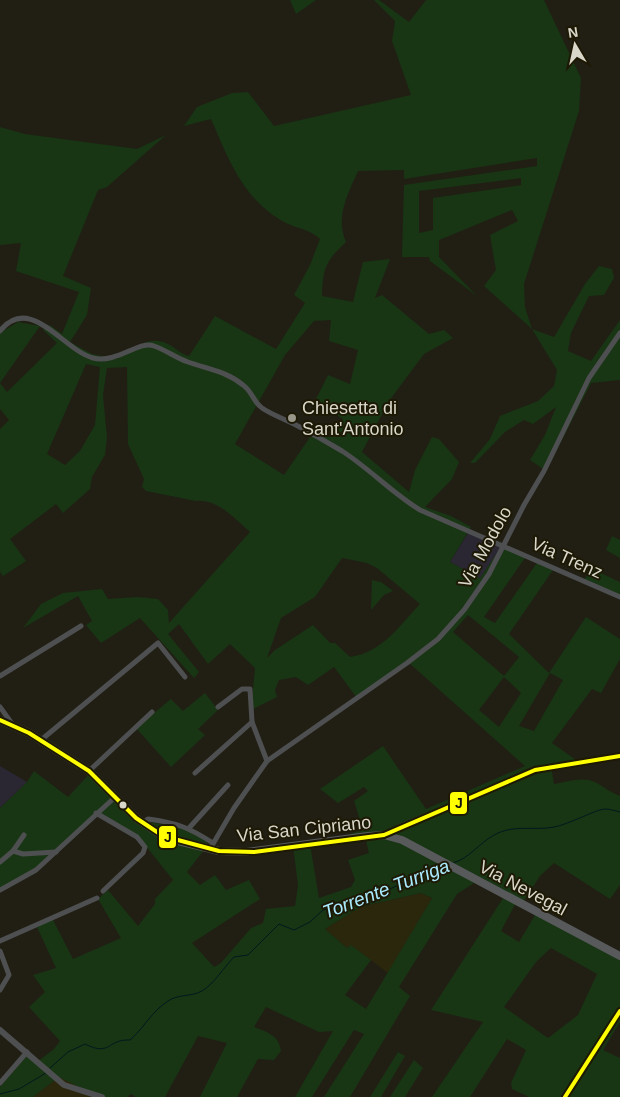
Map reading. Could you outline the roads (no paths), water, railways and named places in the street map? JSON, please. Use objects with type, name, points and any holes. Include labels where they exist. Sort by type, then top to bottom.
[{"type":"main road","name":"Via San Cipriano","points":[[0,720],[41,740],[90,771],[114,798],[143,823],[170,839],[254,852],[357,837],[384,835]]},
{"type":"main road","name":"Via Nevegal","points":[[384,835],[402,840],[620,956]]},
{"type":"street","name":"Via Trenz","points":[[0,330],[12,320],[26,318],[40,322],[74,348],[93,358],[110,359],[142,345],[152,345],[188,362],[219,370],[246,386],[261,407],[341,451],[372,471],[406,501],[420,510],[503,544],[620,597]]},
{"type":"street","name":"Via Modolo","points":[[212,846],[267,761],[438,639],[476,595],[544,471],[589,378],[620,333]]},
{"type":"street","points":[[0,676],[81,626]]},
{"type":"street","points":[[41,740],[158,643],[185,677]]},
{"type":"street","points":[[218,707],[242,689],[249,688],[252,722],[267,761]]},
{"type":"street","name":"Via San Cipriano","points":[[0,707],[13,725]]},
{"type":"street","points":[[90,771],[152,712]]},
{"type":"street","points":[[195,773],[252,722]]},
{"type":"street","points":[[384,835],[403,824],[535,770],[620,756]]},
{"type":"street","points":[[189,828],[228,785]]},
{"type":"street","points":[[0,890],[33,872],[114,798]]},
{"type":"street","points":[[96,813],[111,824],[128,831],[140,840],[145,847],[143,853],[103,891]]},
{"type":"street","name":"Via San Cipriano","points":[[143,823],[148,819],[189,828],[212,846]]},
{"type":"street","points":[[0,862],[13,851],[24,835]]},
{"type":"street","points":[[13,851],[23,854],[56,852]]},
{"type":"street","points":[[0,942],[97,898]]},
{"type":"street","points":[[0,951],[9,975],[0,990]]},
{"type":"street","points":[[566,1097],[620,1011]]},
{"type":"street","points":[[0,1030],[64,1085],[102,1097]]},
{"type":"street","points":[[0,1083],[27,1052]]},
{"type":"waterway","name":"Torrente Turriga","points":[[453,863],[464,858],[488,839],[501,832],[516,829],[554,827],[605,809],[620,812]]},
{"type":"waterway","name":"Torrente Turriga","points":[[50,1068],[68,1052],[85,1044],[100,1049],[123,1040],[130,1040],[162,1005],[180,996],[202,991],[215,980],[234,957],[248,955],[279,924],[294,930],[310,922],[323,910],[333,908],[353,898],[376,895],[442,866]]},
{"type":"waterway","name":"Torrente Turriga","points":[[0,1094],[19,1089],[46,1073]]},
{"type":"place","name":"Chiesetta di Sant'Antonio","points":[[292,418]]}]
